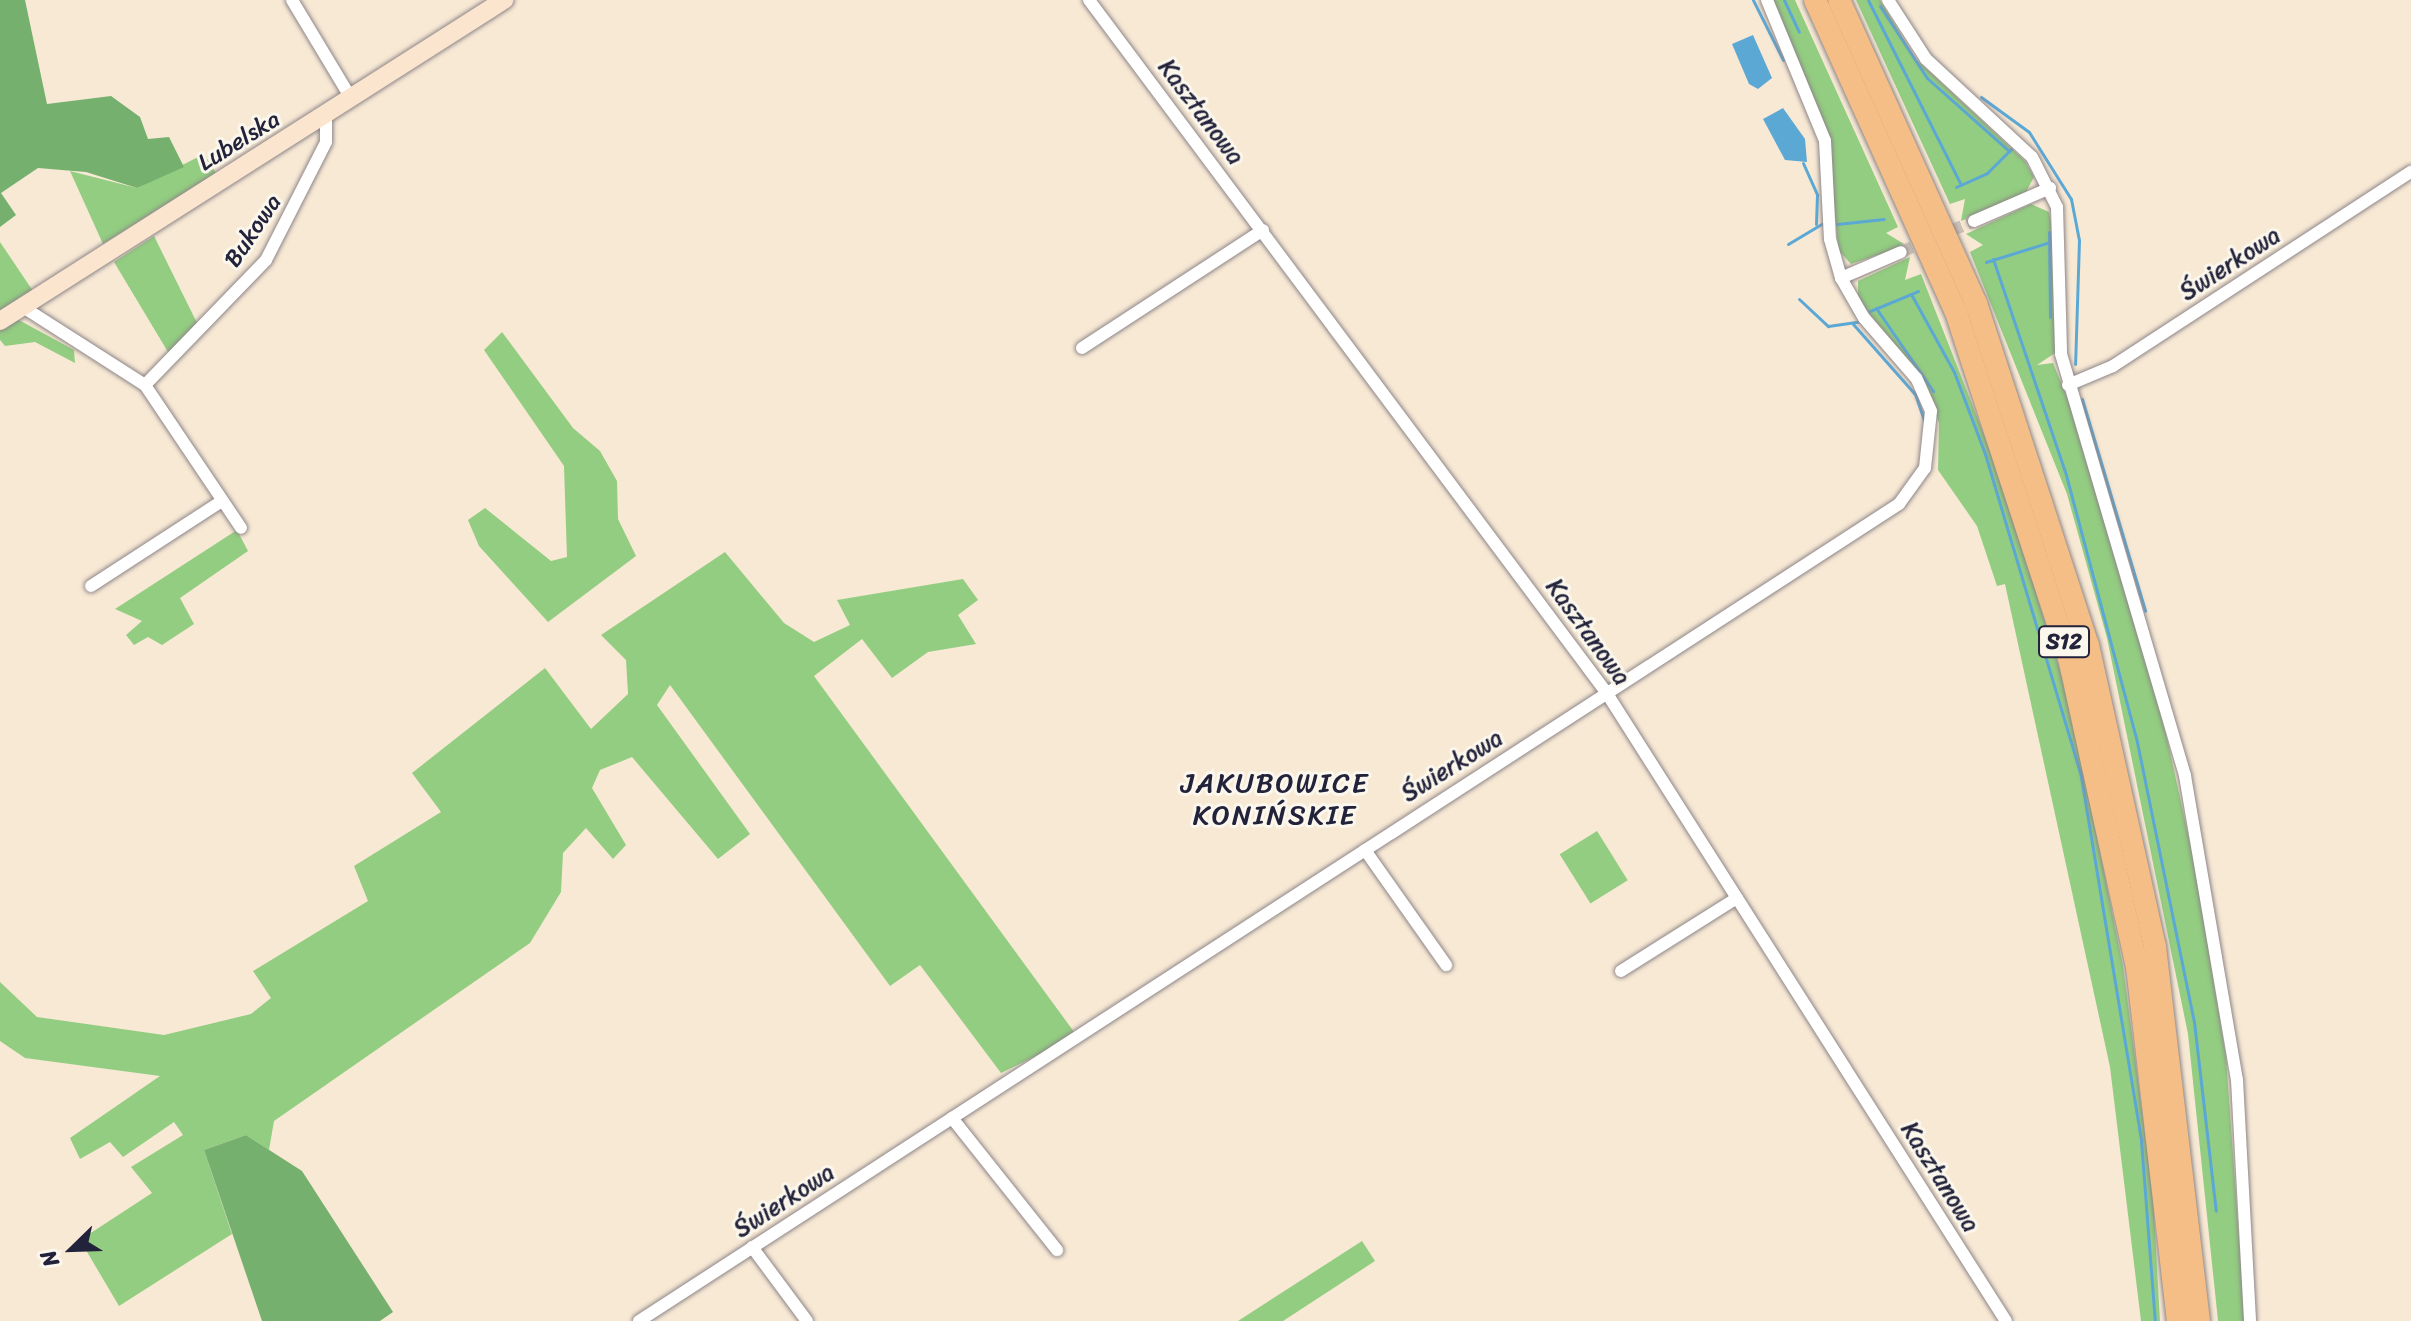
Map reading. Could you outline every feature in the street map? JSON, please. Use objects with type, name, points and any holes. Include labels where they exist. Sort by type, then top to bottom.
[{"type":"highway","name":"S12","points":[[1815,0],[1956,312],[2055,606],[2137,967],[2178,1321]]},
{"type":"highway","name":"S12","points":[[1839,0],[1976,303],[2088,645],[2155,947],[2199,1321]]},
{"type":"street","points":[[292,0],[351,98]]},
{"type":"street","name":"Lubelska","points":[[0,321],[504,0]]},
{"type":"street","name":"Kasztanowa","points":[[1089,0],[1606,692],[2006,1321]]},
{"type":"street","points":[[1767,0],[1825,141],[1830,239],[1841,278],[1901,252]]},
{"type":"street","points":[[1888,0],[1926,59],[2021,145],[2050,188],[2062,230],[2058,327],[2068,385],[2185,776],[2237,1080],[2250,1321]]},
{"type":"street","name":"Bukowa","points":[[145,385],[266,260],[326,142],[326,114]]},
{"type":"street","name":"Świerkowa","points":[[2068,385],[2113,366],[2411,172]]},
{"type":"street","points":[[1974,221],[2050,188]]},
{"type":"street","points":[[1082,348],[1263,230]]},
{"type":"street","name":"Świerkowa","points":[[639,1321],[1879,518],[1925,468],[1934,427],[1926,394],[1841,278]]},
{"type":"street","points":[[23,307],[145,385],[241,528]]},
{"type":"street","points":[[91,586],[222,501]]},
{"type":"street","points":[[1365,850],[1446,965]]},
{"type":"street","points":[[1621,971],[1737,898]]},
{"type":"street","points":[[952,1118],[1057,1250]]},
{"type":"street","points":[[752,1247],[807,1321]]},
{"type":"green space","points":[[0,0],[25,0],[47,104],[111,96],[140,117],[148,139],[169,137],[184,167],[137,188],[86,172],[38,168],[1,193],[16,215],[0,227]]},
{"type":"green space","points":[[1772,0],[1795,0],[1898,227],[1886,233],[1904,244],[1898,248],[1851,264],[1839,251],[1824,122]]},
{"type":"green space","points":[[1856,0],[1880,0],[1916,59],[2025,161],[2034,177],[2026,192],[1961,221],[1965,199],[1950,204]]},
{"type":"green space","points":[[204,154],[216,173],[103,244],[70,171],[137,188]]},
{"type":"green space","points":[[2031,204],[2049,212],[2055,244],[2055,353],[2037,365],[2053,363],[2069,402],[2162,716],[2196,870],[2226,1057],[2245,1321],[2218,1321],[2188,1034],[2107,638],[2067,494],[1970,252],[1983,245],[1966,234]]},
{"type":"green space","points":[[154,236],[200,329],[171,357],[114,262]]},
{"type":"green space","points":[[0,242],[35,294],[17,319],[74,350],[75,363],[35,342],[5,346],[0,340]]},
{"type":"green space","points":[[1910,257],[1905,280],[1921,274],[2001,478],[2070,703],[2123,966],[2153,1195],[2160,1321],[2141,1321],[2110,1067],[2005,584],[1997,586],[1977,526],[1938,470],[1939,423],[1924,379],[1858,300],[1858,281]]},
{"type":"green space","points":[[502,332],[573,428],[600,451],[617,481],[618,519],[636,556],[548,622],[479,546],[468,520],[485,508],[551,561],[567,557],[564,466],[484,350]]},
{"type":"green space","points":[[237,530],[248,551],[180,598],[194,624],[162,645],[148,637],[134,645],[126,635],[142,621],[115,609]]},
{"type":"green space","points":[[725,552],[784,623],[814,642],[850,625],[837,600],[963,579],[978,600],[958,615],[976,644],[928,652],[892,678],[862,639],[814,676],[1077,1036],[1001,1073],[920,965],[890,986],[670,685],[657,705],[750,834],[718,859],[632,757],[600,770],[592,788],[626,845],[613,859],[586,828],[563,853],[561,892],[530,943],[274,1121],[269,1150],[246,1135],[204,1150],[232,1234],[119,1306],[80,1240],[152,1193],[131,1167],[183,1135],[174,1122],[123,1157],[110,1142],[80,1159],[70,1138],[160,1076],[25,1058],[0,1041],[0,982],[37,1017],[164,1035],[251,1014],[271,998],[253,971],[368,901],[354,866],[441,812],[412,773],[545,668],[591,729],[628,694],[626,660],[601,635]]},
{"type":"green space","points":[[1597,831],[1628,880],[1590,904],[1560,854]]},
{"type":"green space","points":[[246,1135],[302,1171],[393,1312],[380,1321],[262,1321],[204,1150]]},
{"type":"green space","points":[[1362,1241],[1375,1261],[1283,1321],[1238,1321]]},
{"type":"water","points":[[1753,35],[1772,78],[1758,89],[1749,84],[1732,44]]},
{"type":"water","points":[[1783,108],[1805,139],[1807,162],[1785,160],[1763,119]]},
{"type":"waterway","points":[[1753,0],[1783,60]]},
{"type":"waterway","points":[[1784,0],[1799,32]]},
{"type":"waterway","points":[[1868,0],[1961,185]]},
{"type":"waterway","points":[[1880,6],[1927,78],[2009,151]]},
{"type":"waterway","points":[[1981,97],[2029,132],[2071,199],[2079,240],[2075,364]]},
{"type":"waterway","points":[[1956,187],[1987,173],[2011,149]]},
{"type":"waterway","points":[[1803,163],[1817,195],[1816,224]]},
{"type":"waterway","points":[[1837,224],[1884,219]]},
{"type":"waterway","points":[[1788,244],[1821,224]]},
{"type":"waterway","points":[[2049,232],[2050,317]]},
{"type":"waterway","points":[[1986,262],[2050,242]]},
{"type":"waterway","points":[[1993,259],[2066,475],[2137,742],[2194,1022],[2216,1211]]},
{"type":"waterway","points":[[1870,311],[1918,291]]},
{"type":"waterway","points":[[1911,294],[1954,372],[1985,454],[2081,777],[2141,1141],[2155,1321]]},
{"type":"waterway","points":[[1799,299],[1828,326],[1858,322]]},
{"type":"waterway","points":[[1876,308],[1933,391]]},
{"type":"waterway","points":[[1853,324],[1915,394],[1925,423]]},
{"type":"waterway","points":[[2082,399],[2145,611]]},
{"type":"tunnel","points":[[1901,252],[1974,221]]},
{"type":"district","name":"JAKUBOWICE KONIŃSKIE","points":[[1275,799]]}]
